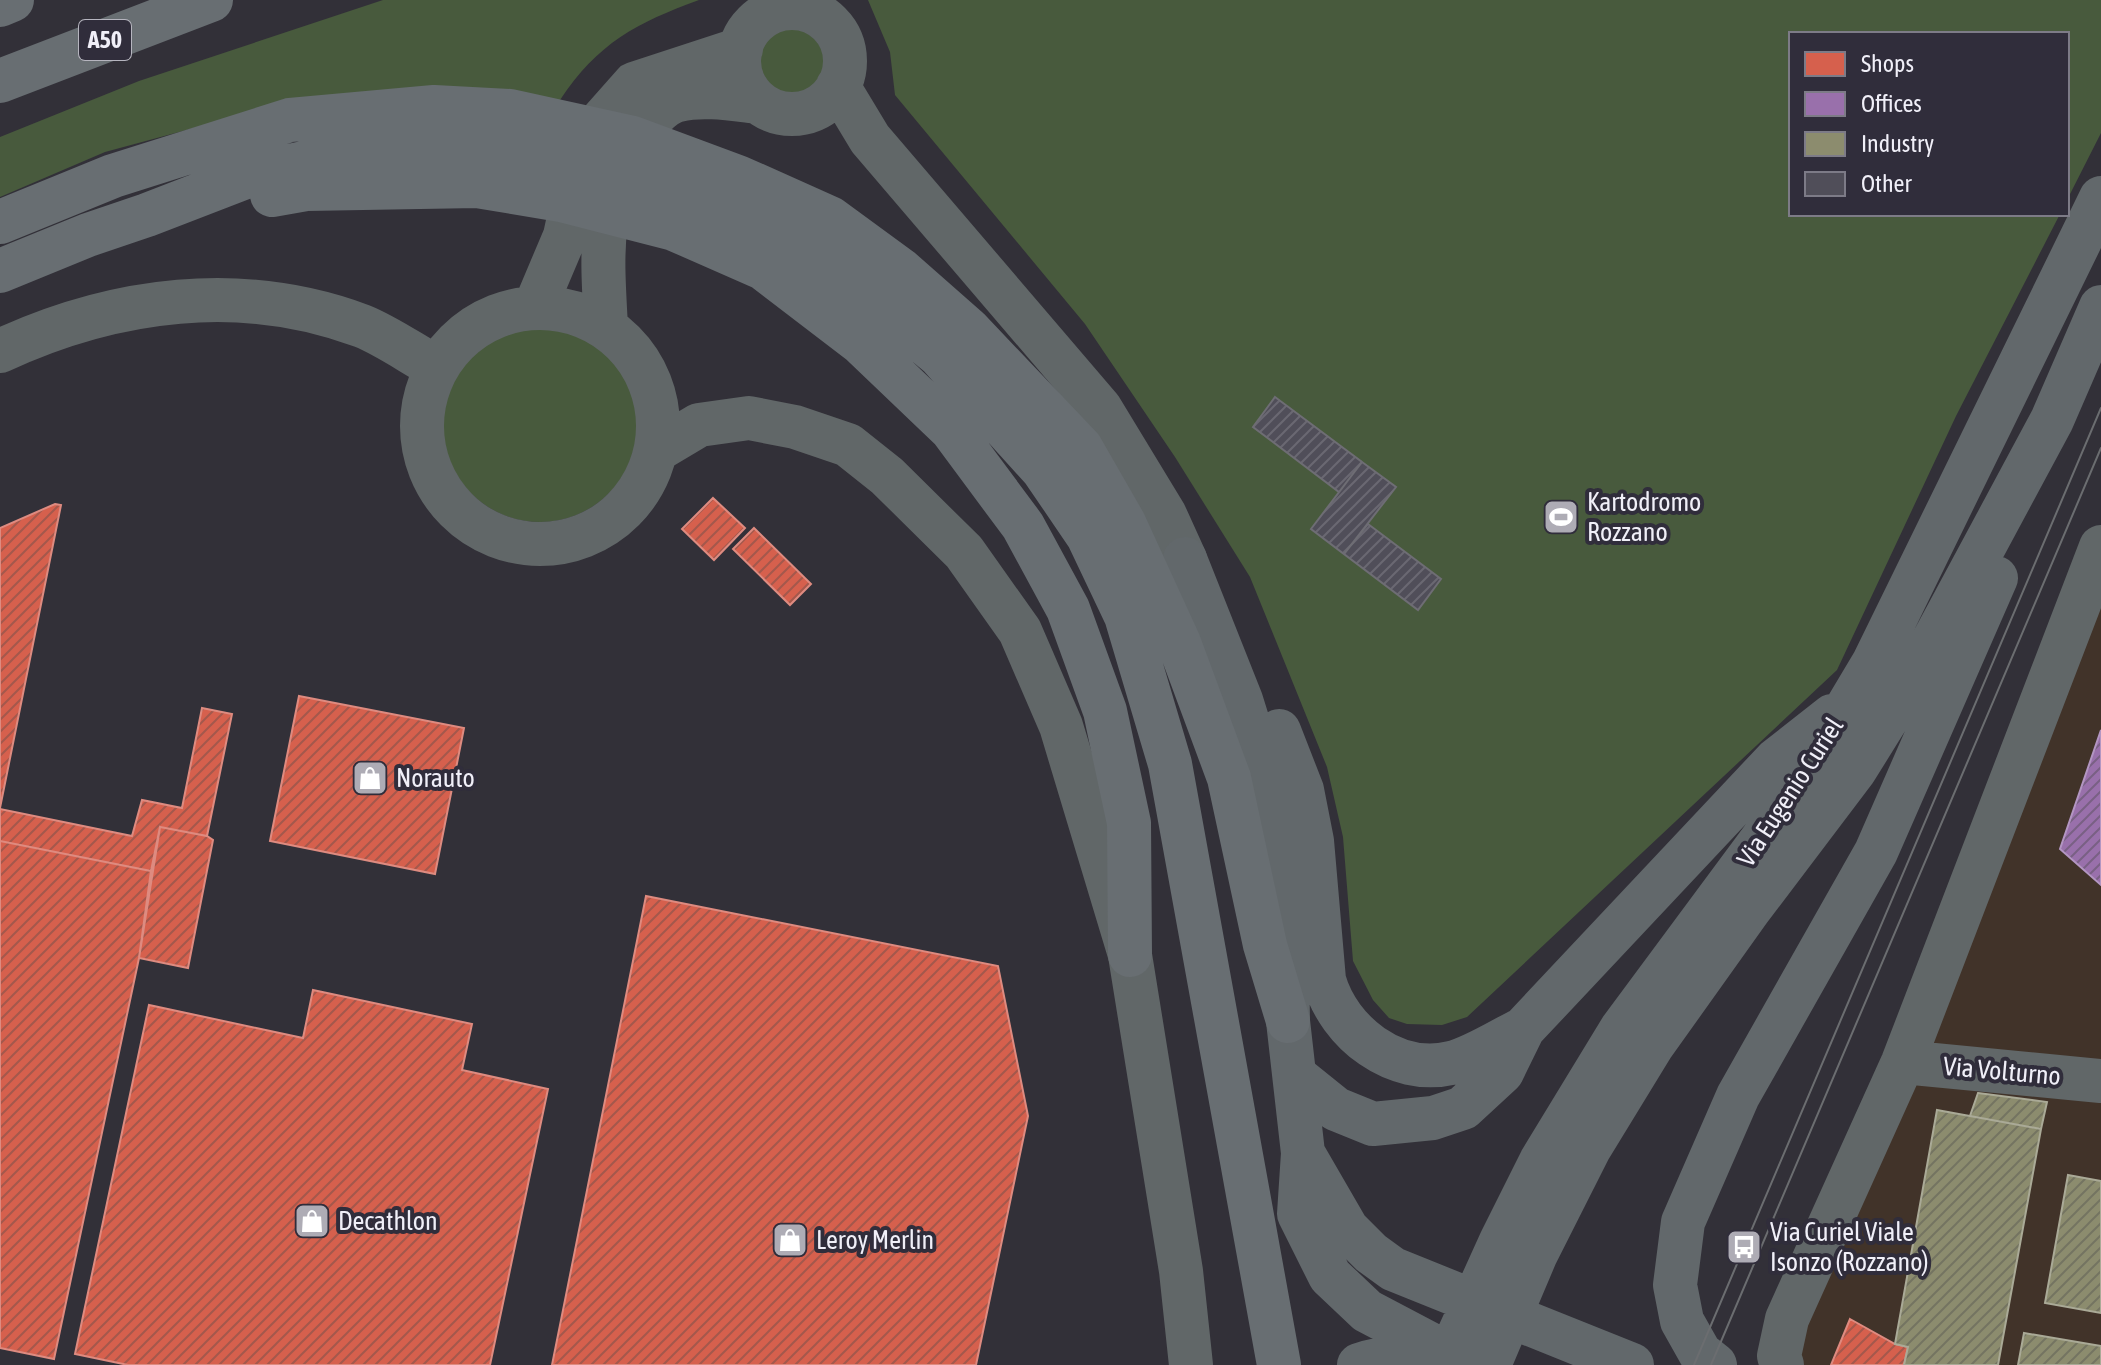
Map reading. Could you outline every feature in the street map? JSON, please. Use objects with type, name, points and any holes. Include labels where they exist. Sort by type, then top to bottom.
[{"type":"highway","points":[[0,5],[12,0]]},
{"type":"highway","name":"A50","points":[[0,81],[211,0]]},
{"type":"highway","points":[[0,222],[113,176],[290,120],[434,107],[510,111],[633,138],[683,194],[763,268],[861,343],[951,429],[1023,526],[1068,609],[1105,711],[1129,823],[1130,955]]},
{"type":"highway","points":[[0,271],[147,215],[306,189],[483,168],[561,200],[683,194],[830,218],[901,270],[968,329],[1081,448],[1124,523],[1179,643],[1224,765],[1265,945],[1288,1021]]},
{"type":"highway","points":[[683,194],[747,218],[850,281],[939,355],[1043,470],[1088,536],[1126,616],[1170,764],[1278,1362]]},
{"type":"main road","name":"Via Eugenio Curiel","points":[[1466,1364],[1518,1248],[1541,1161],[1622,1028],[1794,796],[1819,757],[1901,610],[2101,198]]},
{"type":"main road","name":"Via Eugenio Curiel","points":[[1518,1248],[1589,1149],[1652,1046],[1749,910],[1855,770],[1922,662],[2052,420],[2101,307]]},
{"type":"main road","points":[[1715,1365],[1700,1353],[1682,1321],[1675,1285],[1683,1222],[1738,1096],[1876,852],[2015,533],[2052,420]]},
{"type":"main road","points":[[1185,559],[1241,700],[1283,837],[1287,867],[1288,1021],[1303,1153],[1299,1214],[1330,1276],[1367,1311],[1466,1364]]},
{"type":"main road","points":[[1185,559],[1226,620],[1263,691],[1302,790],[1312,841],[1324,980],[1337,1010],[1350,1028],[1370,1046],[1388,1056],[1427,1064],[1464,1059],[1523,1029]]},
{"type":"main road","points":[[1295,1076],[1336,1109],[1373,1124],[1433,1118],[1463,1108],[1502,1072],[1523,1029],[1776,760],[1847,705]]},
{"type":"main road","points":[[1303,1153],[1347,1229],[1393,1269],[1632,1365]]},
{"type":"main road","points":[[1359,1365],[1372,1360],[1410,1357],[1466,1364]]},
{"type":"street","points":[[535,307],[565,236],[578,176],[603,119],[634,84],[762,17],[779,10],[797,8],[814,13],[824,12],[839,38],[844,55],[843,72],[829,99],[801,114],[770,110],[758,102],[740,78],[749,26]]},
{"type":"street","points":[[838,86],[870,139],[1100,408],[1165,515],[1185,559]]},
{"type":"street","points":[[606,327],[603,245],[611,191],[627,156],[649,120],[676,101],[713,97],[758,102]]},
{"type":"street","points":[[0,351],[36,335],[131,306],[184,300],[254,301],[314,310],[365,327],[436,367]]},
{"type":"street","points":[[535,307],[572,311],[606,327],[632,350],[650,380],[658,414],[657,450],[643,486],[617,516],[584,536],[546,544],[508,540],[474,524],[446,498],[429,468],[421,434],[424,400],[436,367],[462,337],[496,316],[535,307]]},
{"type":"street","points":[[657,450],[699,425],[749,418],[795,427],[848,445],[887,476],[964,552],[1020,631],[1061,726],[1130,955],[1176,1242],[1191,1365]]},
{"type":"street","points":[[1782,1365],[1779,1356],[1787,1319],[1903,1062],[2101,547]]},
{"type":"street","name":"Via Volturno","points":[[1903,1062],[2101,1081]]},
{"type":"shaded area","points":[[2101,566],[2101,1365],[1782,1365]]},
{"type":"green space","points":[[383,0],[699,0],[656,17],[620,37],[589,64],[560,100],[283,104],[105,152],[0,197],[0,137],[139,81]]},
{"type":"green space","name":"Kartodromo Rozzano","points":[[868,0],[2101,0],[2101,133],[2069,196],[2069,32],[1789,32],[1789,216],[2059,216],[1956,416],[1837,670],[1467,1017],[1442,1025],[1407,1024],[1389,1018],[1373,1000],[1353,961],[1343,837],[1327,767],[1250,577],[1175,457],[1085,324],[895,95],[890,52]]},
{"type":"green space","points":[[791,29],[804,31],[819,44],[824,62],[822,75],[809,90],[791,95],[778,93],[763,80],[758,62],[760,49],[773,34]]},
{"type":"green space","points":[[540,328],[577,335],[609,356],[630,388],[637,425],[630,462],[609,494],[577,515],[540,522],[503,515],[471,494],[450,462],[443,425],[450,388],[471,356],[503,335]]},
{"type":"building: Shops","points":[[713,498],[745,528],[714,560],[682,529]]},
{"type":"building: Shops","points":[[55,504],[61,505],[0,808],[0,528]]},
{"type":"building: Shops","points":[[754,528],[811,584],[790,605],[733,549]]},
{"type":"building: Shops","points":[[299,696],[464,728],[435,874],[270,841]]},
{"type":"building: Shops","points":[[202,708],[232,714],[207,836],[160,827],[151,871],[0,841],[0,809],[132,836],[142,800],[182,808]]},
{"type":"building: Shops","points":[[160,827],[207,836],[213,840],[188,968],[139,958]]},
{"type":"building: Shops","points":[[0,841],[151,871],[139,958],[54,1359],[0,1348]]},
{"type":"building: Shops","name":"Leroy Merlin","points":[[646,896],[998,966],[1028,1116],[976,1365],[552,1365]]},
{"type":"building: Shops","name":"Decathlon","points":[[313,990],[472,1024],[462,1070],[548,1089],[490,1365],[128,1365],[75,1354],[149,1005],[303,1038]]},
{"type":"building: Shops","points":[[1850,1319],[1895,1344],[1908,1347],[1904,1365],[1831,1365]]},
{"type":"building: Offices","points":[[2101,730],[2101,885],[2060,849]]},
{"type":"building: Industry","points":[[1978,1093],[2047,1102],[2041,1129],[1970,1116]]},
{"type":"building: Industry","points":[[1937,1110],[2041,1129],[1998,1365],[1904,1365],[1908,1347],[1895,1344]]},
{"type":"building: Industry","points":[[2068,1175],[2101,1181],[2101,1313],[2045,1303]]},
{"type":"building: Industry","points":[[2024,1333],[2101,1346],[2101,1365],[2018,1365]]},
{"type":"building: Other","points":[[1275,397],[1362,462],[1339,492],[1253,427]]},
{"type":"building: Other","points":[[1362,462],[1396,487],[1344,554],[1311,529]]},
{"type":"building: Other","points":[[1368,524],[1441,579],[1418,610],[1344,554]]},
{"type":"tram line","points":[[1694,1365],[2101,408]]},
{"type":"tram line","points":[[1711,1365],[2101,448]]},
{"type":"place","name":"Kartodromo Rozzano","points":[[1561,517]]},
{"type":"place","name":"Norauto","points":[[370,778]]},
{"type":"place","name":"Decathlon","points":[[312,1221]]},
{"type":"place","name":"Leroy Merlin","points":[[790,1240]]},
{"type":"place","name":"Via Curiel Viale Isonzo (Rozzano)","points":[[1744,1247]]}]
